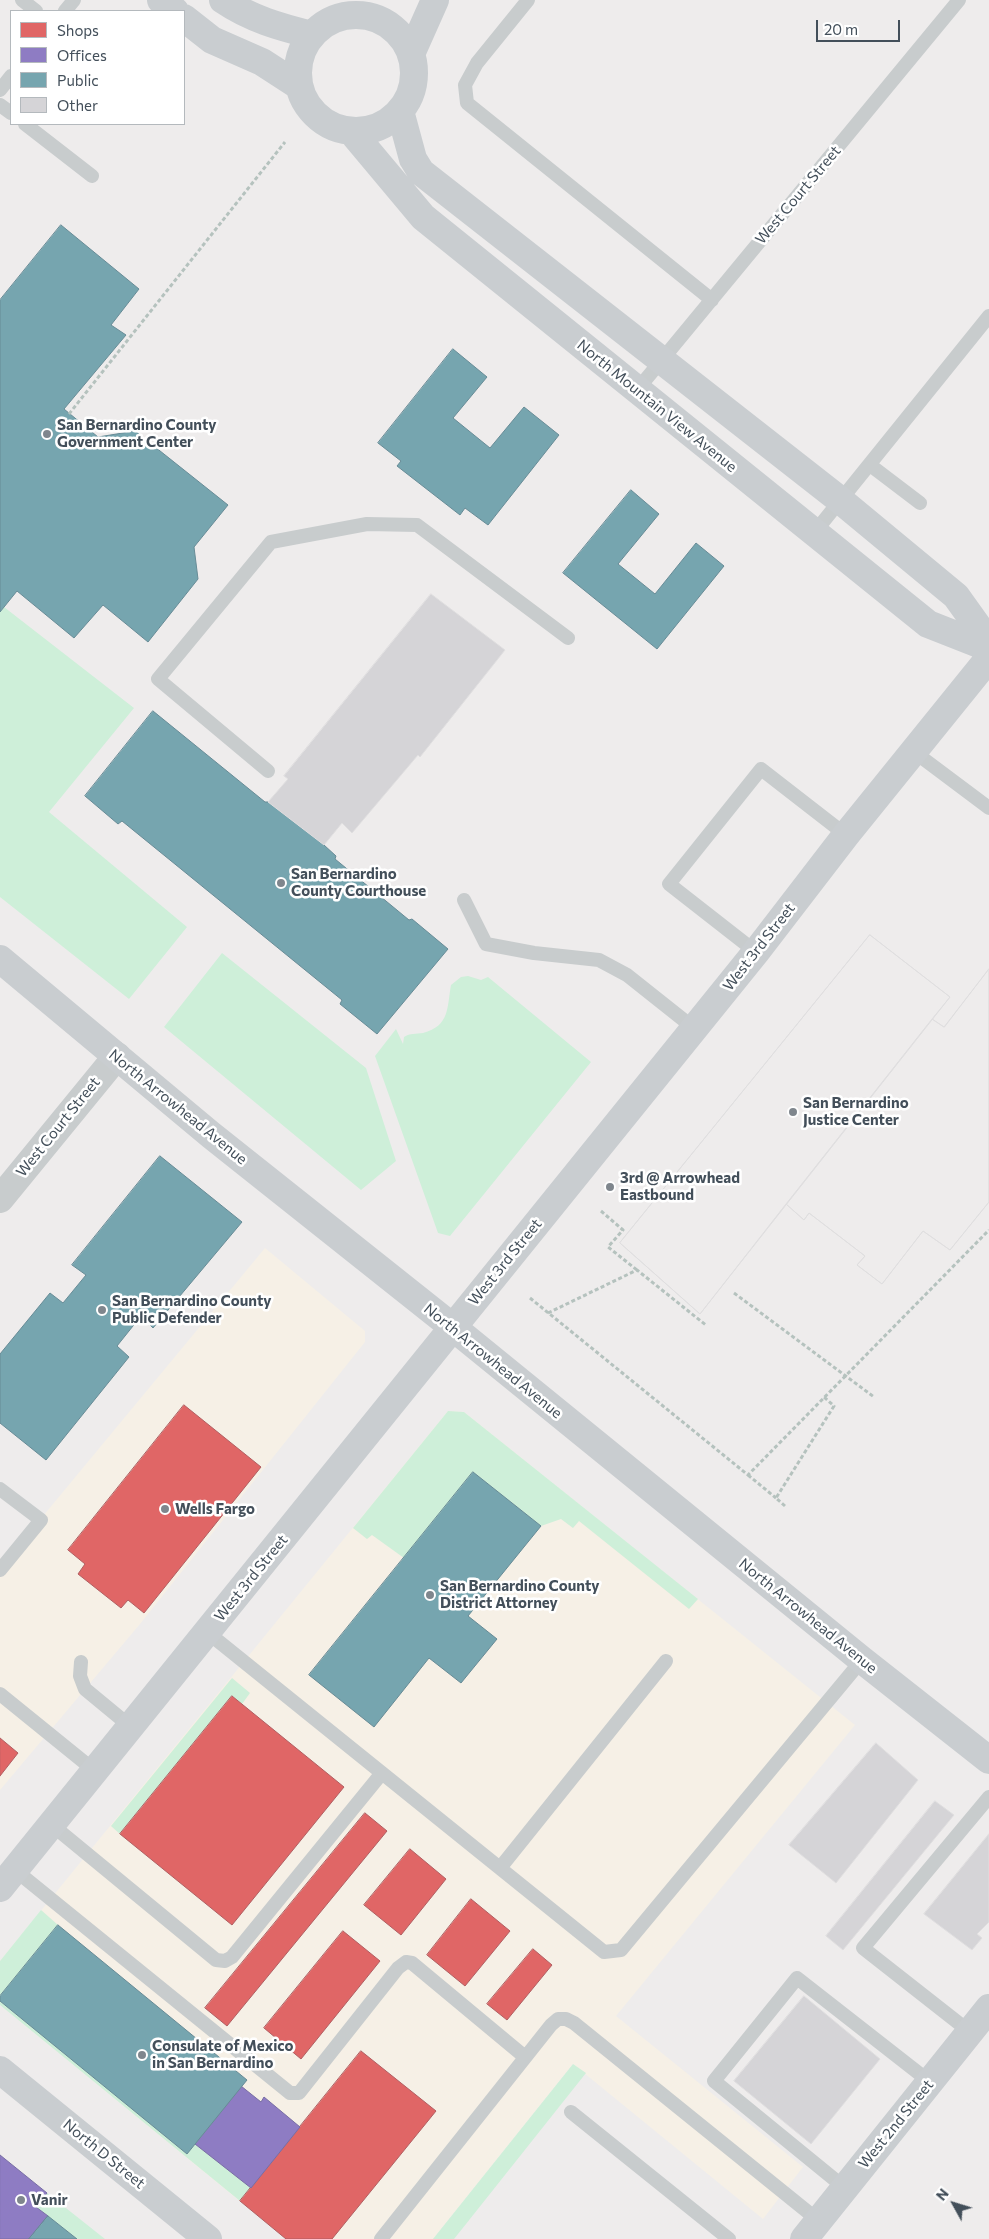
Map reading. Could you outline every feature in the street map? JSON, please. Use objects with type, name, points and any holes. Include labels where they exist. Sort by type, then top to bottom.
[{"type":"street","points":[[161,0],[174,10]]},
{"type":"street","points":[[223,0],[271,25],[312,35]]},
{"type":"street","points":[[411,54],[435,0]]},
{"type":"street","points":[[367,8],[367,16],[386,23],[401,36],[411,54],[414,74],[410,94],[400,111],[386,123],[369,130],[351,131],[333,127],[318,117],[306,103],[299,86],[298,68],[302,50],[312,35],[328,22],[367,8]]},
{"type":"street","points":[[185,19],[212,40],[262,62],[299,86]]},
{"type":"street","points":[[400,111],[413,159],[421,172],[660,361],[840,500],[956,596],[989,642]]},
{"type":"street","name":"North Mountain View Avenue","points":[[351,131],[423,217],[928,624],[989,648]]},
{"type":"street","name":"West 3rd Street","points":[[7,1879],[756,952],[846,835],[989,658]]},
{"type":"street","name":"North Arrowhead Avenue","points":[[0,959],[211,1135],[453,1327],[862,1660],[989,1760]]},
{"type":"street","name":"West Court Street","points":[[0,1199],[117,1056]]},
{"type":"street","name":"West 2nd Street","points":[[811,2230],[989,2008]]},
{"type":"street","name":"North D Street","points":[[0,2070],[208,2239]]},
{"type":"lane","points":[[22,0],[35,10]]},
{"type":"lane","points":[[66,10],[74,0]]},
{"type":"lane","points":[[528,0],[477,63],[466,85],[467,103],[712,300]]},
{"type":"lane","name":"West Court Street","points":[[637,390],[959,0]]},
{"type":"lane","points":[[0,90],[10,77]]},
{"type":"lane","points":[[26,125],[92,176]]},
{"type":"lane","points":[[814,533],[989,316]]},
{"type":"lane","points":[[870,465],[920,504]]},
{"type":"lane","points":[[268,771],[158,679],[272,542],[367,524],[417,525],[568,638]]},
{"type":"lane","points":[[913,751],[989,808]]},
{"type":"lane","points":[[756,952],[669,884],[761,769],[846,835]]},
{"type":"lane","points":[[464,900],[486,944],[534,953],[599,960],[627,975],[694,1029]]},
{"type":"lane","points":[[0,1489],[41,1520],[0,1570]]},
{"type":"lane","points":[[207,1632],[604,1952],[621,1950],[862,1660]]},
{"type":"lane","points":[[500,1868],[666,1661]]},
{"type":"lane","points":[[81,1662],[80,1676],[85,1689],[131,1727]]},
{"type":"lane","points":[[0,1694],[95,1771]]},
{"type":"lane","points":[[52,1825],[216,1960],[225,1961],[232,1957],[382,1773]]},
{"type":"lane","points":[[970,2032],[863,1948],[989,1797]]},
{"type":"lane","points":[[7,1879],[290,2093],[299,2092],[398,1968],[406,1962],[412,1964],[527,2054]]},
{"type":"lane","points":[[845,2188],[714,2081],[798,1978],[930,2082]]},
{"type":"lane","points":[[381,2239],[551,2024],[558,2019],[566,2019],[574,2023],[811,2230]]},
{"type":"lane","points":[[571,2112],[729,2239]]},
{"type":"path","points":[[70,414],[285,142]]},
{"type":"path","points":[[601,1210],[623,1230],[608,1247],[707,1326]]},
{"type":"path","points":[[748,1475],[989,1230]]},
{"type":"path","points":[[548,1313],[637,1270]]},
{"type":"path","points":[[734,1293],[874,1396]]},
{"type":"path","points":[[530,1298],[785,1506]]},
{"type":"path","points":[[776,1498],[834,1406],[824,1397]]},
{"type":"shaded area","points":[[265,1248],[365,1331],[365,1342],[140,1624],[0,1790],[0,1568]]},
{"type":"shaded area","points":[[448,1411],[464,1412],[855,1725],[616,2016],[803,2167],[763,2219],[573,2064],[433,2239],[286,2239],[0,2005],[0,1961]]},
{"type":"green space","points":[[4,607],[134,708],[49,812],[187,927],[129,999],[0,897],[0,612]]},
{"type":"green space","points":[[222,953],[366,1068],[396,1161],[361,1190],[164,1027]]},
{"type":"green space","points":[[468,976],[481,980],[488,977],[591,1062],[450,1236],[438,1233],[375,1056],[396,1029],[403,1044],[404,1037],[423,1033],[438,1026],[446,1015],[451,985],[461,977]]},
{"type":"green space","points":[[448,1411],[464,1412],[698,1599],[689,1609],[579,1521],[573,1528],[561,1519],[541,1526],[473,1472],[404,1558],[372,1535],[367,1539],[353,1528]]},
{"type":"green space","points":[[232,1678],[250,1693],[242,1704],[232,1696],[120,1834],[111,1826]]},
{"type":"green space","points":[[41,1910],[58,1925],[0,1996],[0,1961]]},
{"type":"green space","points":[[0,2001],[187,2153],[195,2144],[251,2188],[240,2201],[0,2005]]},
{"type":"green space","points":[[573,2064],[586,2073],[454,2239],[433,2239]]},
{"type":"green space","points":[[47,2193],[105,2239],[77,2239],[36,2207]]},
{"type":"building: Shops","name":"Wells Fargo","points":[[184,1405],[261,1467],[144,1613],[128,1600],[121,1608],[78,1574],[85,1564],[68,1550]]},
{"type":"building: Shops","points":[[232,1696],[344,1787],[232,1925],[120,1834]]},
{"type":"building: Shops","points":[[0,1738],[18,1753],[0,1776]]},
{"type":"building: Shops","points":[[365,1813],[387,1831],[227,2026],[205,2008]]},
{"type":"building: Shops","points":[[410,1849],[446,1879],[401,1935],[364,1905]]},
{"type":"building: Shops","points":[[471,1899],[510,1931],[465,1986],[427,1955]]},
{"type":"building: Shops","points":[[343,1931],[380,1961],[301,2059],[264,2028]]},
{"type":"building: Shops","points":[[533,1949],[552,1965],[507,2020],[487,2004]]},
{"type":"building: Shops","points":[[361,2051],[436,2111],[332,2239],[286,2239],[240,2201]]},
{"type":"building: Offices","points":[[241,2086],[261,2102],[264,2097],[300,2127],[251,2188],[195,2144]]},
{"type":"building: Offices","name":"Vanir","points":[[0,2155],[47,2193],[36,2207],[48,2216],[29,2239],[0,2239]]},
{"type":"building: Public","name":"San Bernardino County Government Center","points":[[61,225],[139,289],[111,325],[126,335],[64,409],[98,437],[135,431],[228,505],[194,547],[198,579],[148,642],[103,605],[74,638],[17,591],[0,612],[0,300]]},
{"type":"building: Public","points":[[453,349],[487,377],[453,418],[490,448],[524,407],[559,435],[488,525],[465,508],[460,515],[397,466],[401,461],[378,443]]},
{"type":"building: Public","points":[[631,490],[659,514],[618,564],[655,594],[696,543],[724,566],[657,649],[563,573]]},
{"type":"building: Public","name":"San Bernardino County Courthouse","points":[[153,711],[265,802],[268,802],[324,845],[336,856],[335,859],[409,920],[412,919],[448,949],[377,1034],[340,1004],[342,1000],[122,821],[118,824],[85,796]]},
{"type":"building: Public","name":"San Bernardino County Public Defender","points":[[160,1156],[242,1222],[153,1328],[141,1316],[117,1346],[129,1357],[46,1460],[0,1423],[0,1354],[50,1293],[63,1303],[86,1275],[72,1265]]},
{"type":"building: Public","name":"San Bernardino County District Attorney","points":[[473,1472],[541,1526],[468,1616],[497,1639],[461,1683],[429,1658],[374,1727],[309,1675]]},
{"type":"building: Public","name":"Consulate of Mexico in San Bernardino","points":[[58,1925],[247,2080],[187,2154],[0,2001],[0,1996]]},
{"type":"building: Public","points":[[48,2216],[77,2239],[29,2239]]},
{"type":"building: Other","points":[[431,594],[505,650],[420,757],[418,755],[352,833],[342,823],[324,845],[268,802],[288,779],[284,776]]},
{"type":"building: Other","points":[[870,935],[950,997],[932,1019],[944,1027],[989,969],[989,1202],[950,1250],[923,1231],[882,1284],[857,1265],[865,1256],[809,1213],[804,1220],[786,1204],[700,1314],[620,1243]]},
{"type":"building: Other","name":"San Bernardino Justice Center","points":[[870,935],[950,997],[700,1314],[620,1243]]},
{"type":"building: Other","points":[[989,969],[989,1202],[950,1250],[923,1231],[882,1284],[857,1265],[865,1256],[809,1213],[804,1220],[786,1204],[932,1019],[944,1027]]},
{"type":"building: Other","points":[[876,1743],[918,1780],[836,1883],[789,1845]]},
{"type":"building: Other","points":[[935,1801],[954,1815],[843,1950],[826,1936]]},
{"type":"building: Other","points":[[989,1834],[989,1922],[977,1934],[982,1938],[972,1950],[924,1914]]},
{"type":"building: Other","points":[[804,1996],[880,2059],[811,2144],[734,2081]]},
{"type":"place","name":"San Bernardino County Government Center","points":[[47,434]]},
{"type":"place","name":"San Bernardino County Courthouse","points":[[281,883]]},
{"type":"place","name":"San Bernardino Justice Center","points":[[793,1112]]},
{"type":"place","name":"3rd @ Arrowhead Eastbound","points":[[610,1187]]},
{"type":"place","name":"San Bernardino County Public Defender","points":[[102,1310]]},
{"type":"place","name":"Wells Fargo","points":[[165,1509]]},
{"type":"place","name":"San Bernardino County District Attorney","points":[[430,1595]]},
{"type":"place","name":"Consulate of Mexico in San Bernardino","points":[[142,2055]]},
{"type":"place","name":"Vanir","points":[[21,2200]]}]
